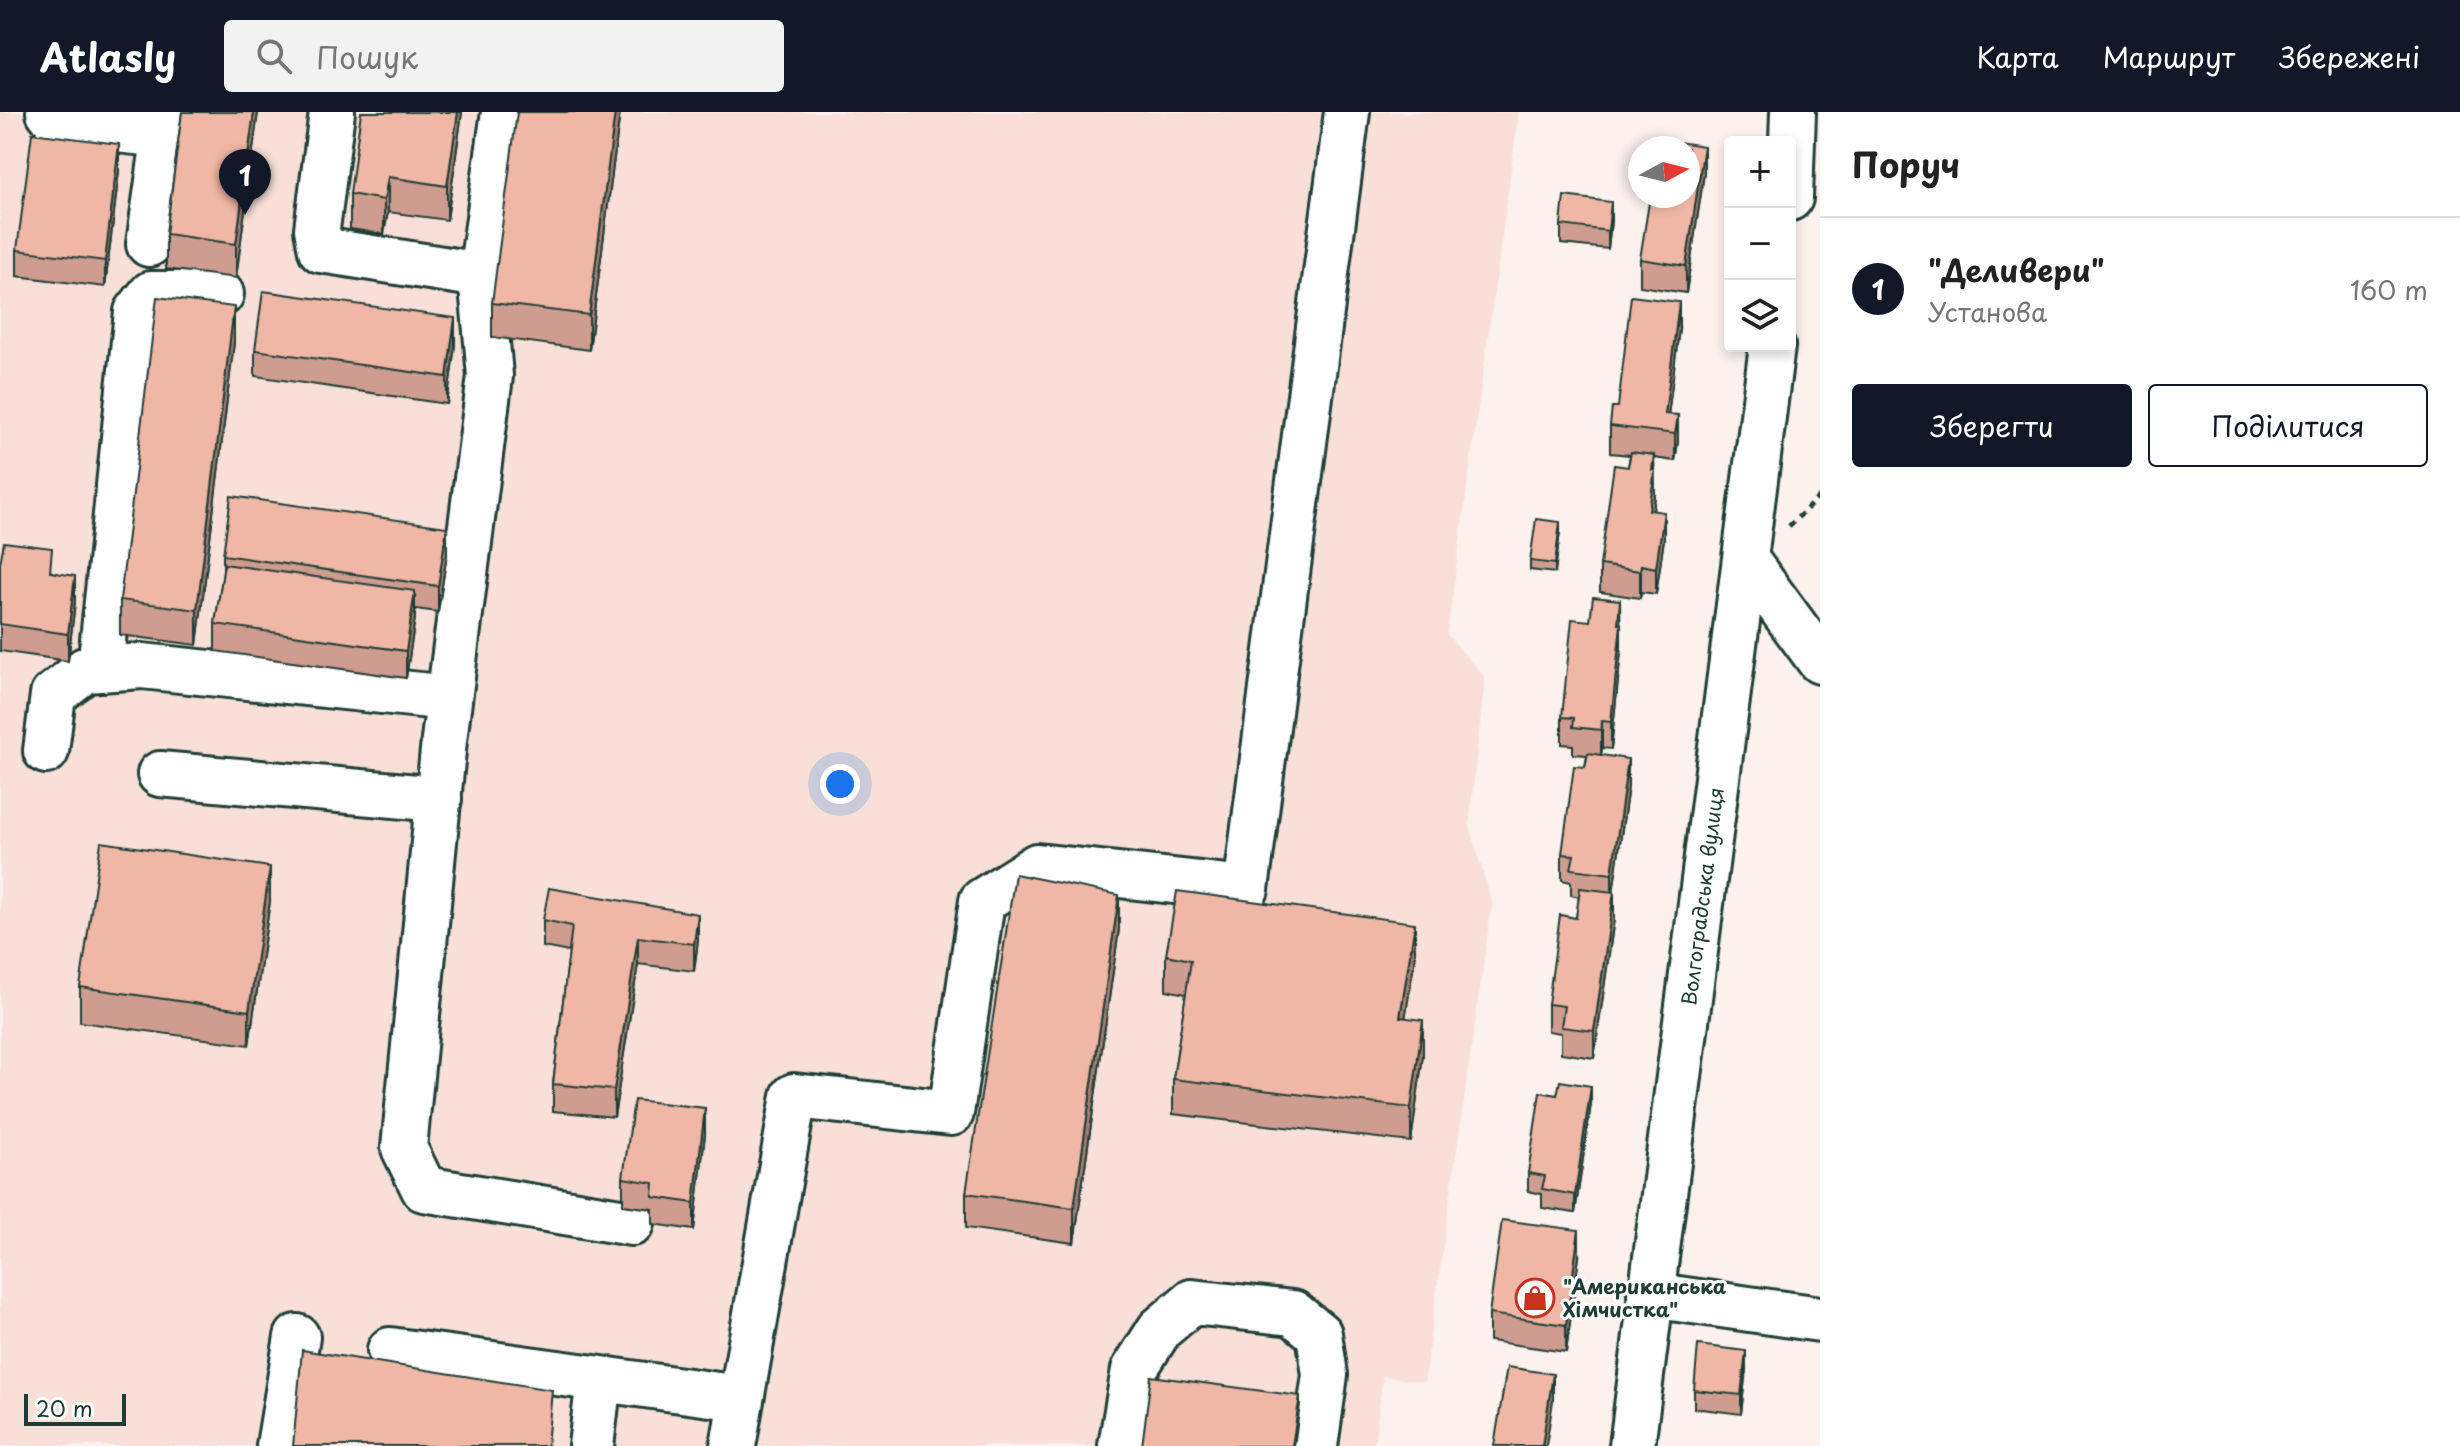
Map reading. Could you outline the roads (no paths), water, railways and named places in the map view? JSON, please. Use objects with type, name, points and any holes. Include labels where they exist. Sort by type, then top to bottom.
[{"type":"street","points":[[49,112],[59,124],[167,124],[149,244]]},
{"type":"street","points":[[332,112],[317,229],[321,250],[481,275]]},
{"type":"street","points":[[504,112],[481,275],[490,376],[449,698],[404,1148],[424,1189],[632,1223]]},
{"type":"street","points":[[733,1446],[794,1096],[951,1113],[982,901],[1037,866],[1246,889],[1347,112]]},
{"type":"street","points":[[1792,136],[1793,112]]},
{"type":"street","points":[[100,669],[137,312],[151,294],[221,294]]},
{"type":"street","name":"Волгоградська вулиця","points":[[1632,1446],[1771,352]]},
{"type":"street","points":[[1746,560],[1820,661]]},
{"type":"street","points":[[46,751],[53,695],[85,670],[142,666],[449,698]]},
{"type":"street","points":[[160,774],[439,799]]},
{"type":"street","points":[[1650,1295],[1820,1319]]},
{"type":"street","points":[[1121,1446],[1134,1370],[1160,1329],[1192,1302],[1293,1313],[1319,1334],[1325,1375],[1315,1446]]},
{"type":"street","points":[[279,1446],[297,1337]]},
{"type":"street","points":[[390,1350],[740,1398]]},
{"type":"street","points":[[591,1446],[599,1379]]},
{"type":"place","name":"\"Деливери\"","points":[[245,215]]},
{"type":"place","name":"\"Американська Хімчистка\"","points":[[1535,1298]]}]
